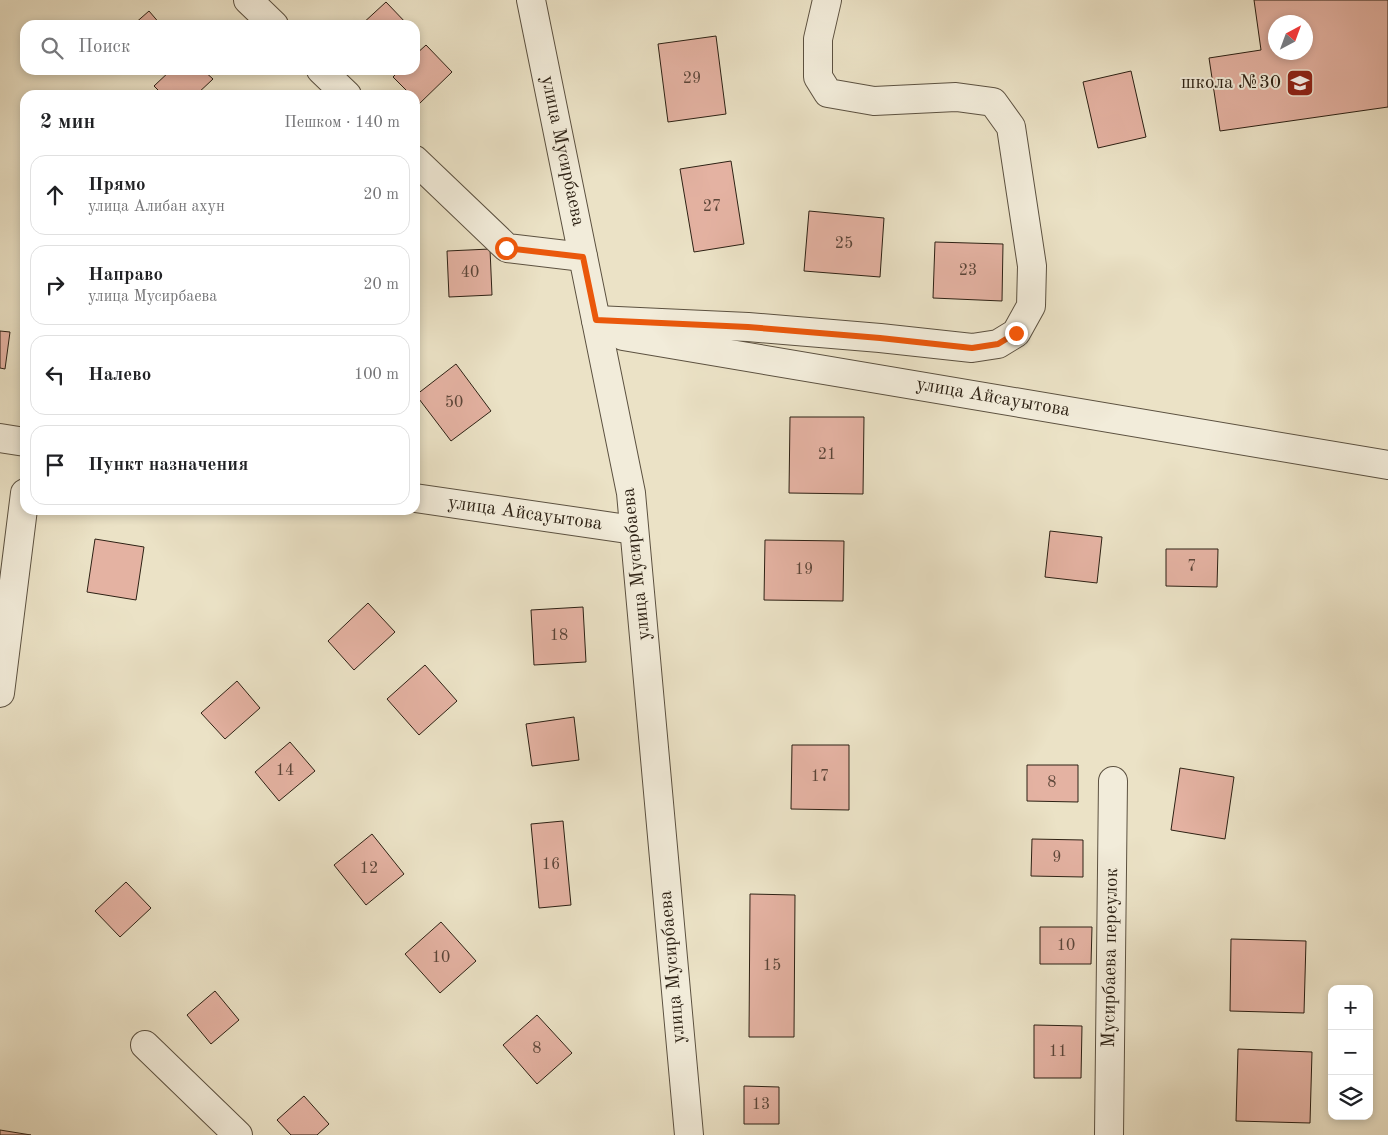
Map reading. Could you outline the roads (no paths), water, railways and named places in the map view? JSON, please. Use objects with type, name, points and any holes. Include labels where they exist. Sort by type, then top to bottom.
[{"type":"street","points":[[248,0],[269,20]]},
{"type":"street","name":"улица Мусирбаева","points":[[531,0],[631,493],[688,1135]]},
{"type":"street","points":[[597,326],[748,327],[972,348],[998,344],[1016,333],[1031,306],[1032,266],[1011,127],[993,102],[956,97],[874,101],[828,93],[818,76],[818,39],[827,0]]},
{"type":"street","points":[[326,75],[342,90]]},
{"type":"street","points":[[420,165],[506,248],[583,257]]},
{"type":"street","name":"улица Айсауытова","points":[[597,326],[1388,465]]},
{"type":"street","points":[[0,438],[20,441]]},
{"type":"street","name":"улица Айсауытова","points":[[420,499],[634,530]]},
{"type":"street","points":[[0,693],[22,515]]},
{"type":"street","name":"Мусирбаева переулок","points":[[1109,1135],[1113,781]]},
{"type":"street","points":[[145,1045],[238,1135]]},
{"type":"place","name":"школа №30","points":[[1300,83]]}]
